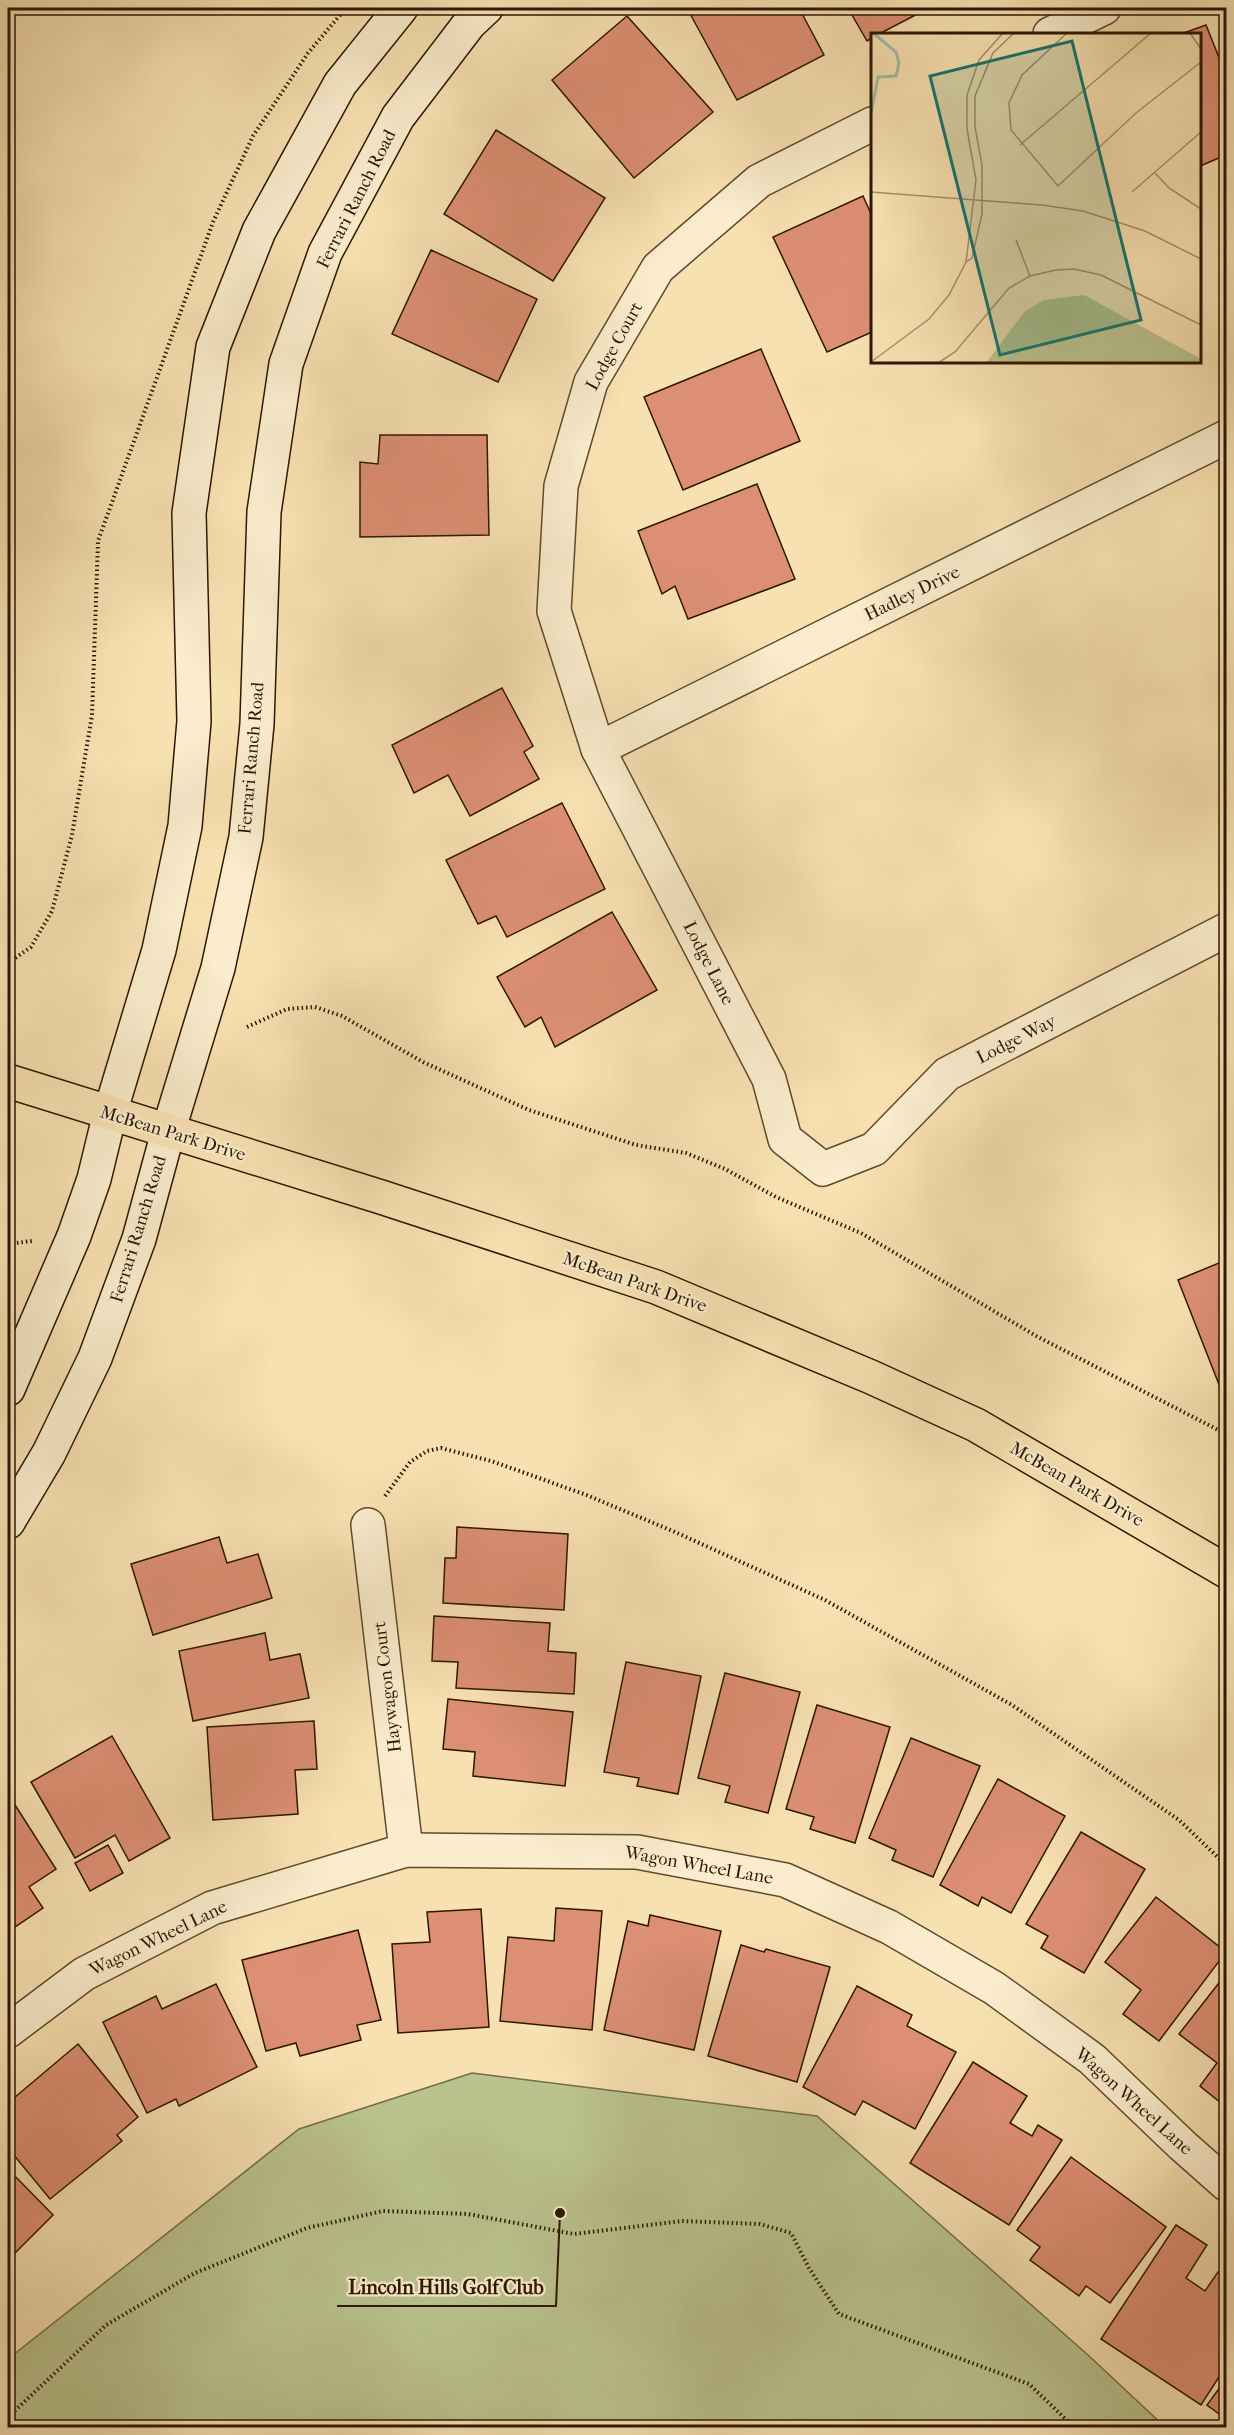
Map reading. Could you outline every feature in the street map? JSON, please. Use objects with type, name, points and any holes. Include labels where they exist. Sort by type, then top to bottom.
[{"type":"main road","name":"McBean Park Drive","points":[[8,1082],[656,1287],[755,1327],[976,1425],[1227,1571]]},
{"type":"street","points":[[8,1389],[74,1236],[93,1179],[110,1113],[159,951],[185,826],[194,721],[189,513],[213,347],[259,231],[334,93],[401,8]]},
{"type":"street","name":"Ferrari Ranch Road","points":[[8,1522],[49,1453],[95,1358],[139,1239],[168,1132],[218,968],[246,837],[257,724],[264,512],[286,364],[325,253],[398,117],[469,24],[486,8]]},
{"type":"street","points":[[1052,33],[1104,8]]},
{"type":"street","name":"Lodge Court","points":[[598,749],[554,611],[561,486],[591,382],[658,268],[759,181],[871,125]]},
{"type":"street","name":"Hadley Drive","points":[[598,749],[1227,436]]},
{"type":"street","name":"Lodge Lane","points":[[598,749],[769,1079],[784,1139],[823,1169]]},
{"type":"street","name":"Lodge Way","points":[[823,1169],[874,1149],[946,1074],[1227,930]]},
{"type":"street","name":"Haywagon Court","points":[[368,1526],[406,1850]]},
{"type":"street","name":"Wagon Wheel Lane","points":[[8,2031],[84,1974],[212,1908],[406,1850],[637,1852],[785,1880],[889,1927],[994,1988],[1092,2059],[1182,2145],[1227,2184]]},
{"type":"path","points":[[8,963],[31,947],[52,911],[72,835],[92,715],[98,541],[213,222],[253,135],[308,53],[346,8]]},
{"type":"path","points":[[247,1027],[287,1009],[315,1006],[342,1016],[423,1062],[529,1110],[636,1145],[686,1153],[725,1170],[776,1197],[861,1233],[1038,1337],[1227,1434]]},
{"type":"path","points":[[368,1526],[394,1482],[410,1462],[427,1451],[441,1448],[491,1461],[584,1494],[675,1532],[825,1600],[1012,1705],[1179,1820],[1227,1865]]},
{"type":"path","points":[[8,2417],[106,2325],[195,2273],[307,2228],[383,2211],[468,2214],[574,2234],[682,2221],[760,2224],[791,2233],[809,2268],[839,2314],[1029,2384],[1075,2427]]},
{"type":"green space","points":[[472,2073],[817,2116],[1088,2355],[1165,2427],[8,2427],[8,2359],[299,2129]]},
{"type":"building","points":[[687,8],[799,8],[824,55],[737,100]]},
{"type":"building","points":[[848,8],[929,8],[881,33],[871,33],[871,39],[867,41]]},
{"type":"building","points":[[627,16],[713,112],[634,178],[552,80]]},
{"type":"building","points":[[1206,25],[1226,75],[1226,155],[1201,166],[1201,33],[1184,33]]},
{"type":"building","points":[[496,130],[605,198],[553,281],[444,214]]},
{"type":"building","points":[[863,196],[871,214],[871,332],[827,352],[773,237]]},
{"type":"building","points":[[431,250],[537,299],[498,382],[392,334]]},
{"type":"building","points":[[761,349],[800,441],[683,490],[644,397]]},
{"type":"building","points":[[380,435],[487,435],[489,535],[360,537],[360,462],[378,464]]},
{"type":"building","points":[[757,484],[795,579],[688,619],[675,586],[662,594],[638,531]]},
{"type":"building","points":[[502,688],[533,746],[524,752],[539,779],[470,816],[448,775],[414,793],[392,745]]},
{"type":"building","points":[[562,803],[605,889],[507,937],[496,916],[478,924],[446,860]]},
{"type":"building","points":[[612,912],[657,990],[555,1047],[541,1017],[525,1027],[497,977]]},
{"type":"building","points":[[1226,1260],[1226,1385],[1220,1387],[1178,1280]]},
{"type":"building","points":[[457,1527],[568,1534],[564,1610],[443,1603],[445,1558],[456,1558]]},
{"type":"building","points":[[219,1537],[227,1563],[258,1554],[272,1598],[153,1635],[131,1564]]},
{"type":"building","points":[[434,1616],[550,1623],[548,1651],[576,1653],[574,1694],[456,1688],[458,1662],[432,1661]]},
{"type":"building","points":[[265,1633],[270,1660],[300,1654],[309,1698],[193,1721],[179,1651]]},
{"type":"building","points":[[626,1662],[701,1676],[678,1794],[637,1786],[639,1778],[604,1772]]},
{"type":"building","points":[[725,1673],[800,1692],[768,1813],[725,1802],[730,1786],[698,1778]]},
{"type":"building","points":[[448,1699],[573,1712],[565,1786],[473,1776],[475,1752],[443,1749]]},
{"type":"building","points":[[817,1705],[890,1727],[855,1843],[810,1829],[814,1817],[786,1809]]},
{"type":"building","points":[[314,1721],[317,1769],[295,1770],[298,1814],[213,1820],[207,1727]]},
{"type":"building","points":[[112,1736],[170,1838],[129,1861],[115,1835],[75,1858],[31,1782]]},
{"type":"building","points":[[911,1738],[980,1766],[933,1877],[892,1860],[896,1850],[869,1838]]},
{"type":"building","points":[[998,1779],[1065,1816],[1011,1913],[982,1897],[978,1906],[940,1885]]},
{"type":"building","points":[[8,1794],[56,1869],[29,1887],[43,1908],[9,1931]]},
{"type":"building","points":[[1081,1832],[1145,1869],[1084,1973],[1041,1948],[1048,1936],[1026,1924]]},
{"type":"building","points":[[108,1845],[123,1873],[90,1891],[75,1863]]},
{"type":"building","points":[[1156,1897],[1226,1952],[1159,2041],[1123,2014],[1141,1990],[1105,1962]]},
{"type":"building","points":[[556,1908],[602,1911],[592,2030],[500,2021],[508,1937],[554,1941]]},
{"type":"building","points":[[481,1909],[489,2027],[398,2033],[392,1944],[430,1942],[427,1912]]},
{"type":"building","points":[[650,1915],[721,1931],[694,2050],[604,2030],[628,1921],[648,1926]]},
{"type":"building","points":[[358,1930],[381,2020],[357,2025],[361,2040],[300,2056],[296,2043],[266,2051],[242,1960]]},
{"type":"building","points":[[741,1945],[764,1952],[766,1949],[830,1967],[797,2082],[708,2056]]},
{"type":"building","points":[[1226,1974],[1226,2107],[1200,2086],[1217,2063],[1179,2034]]},
{"type":"building","points":[[216,1984],[257,2067],[179,2106],[176,2099],[147,2113],[103,2022],[156,1996],[162,2009]]},
{"type":"building","points":[[857,1986],[912,2015],[907,2026],[956,2052],[915,2129],[863,2101],[855,2115],[803,2087]]},
{"type":"building","points":[[78,2044],[138,2117],[117,2135],[122,2141],[50,2199],[8,2148],[8,2103]]},
{"type":"building","points":[[973,2062],[1027,2096],[1010,2123],[1032,2136],[1038,2125],[1062,2140],[1009,2225],[910,2163]]},
{"type":"building","points":[[1071,2157],[1166,2227],[1110,2303],[1086,2286],[1079,2296],[1030,2260],[1040,2247],[1017,2230]]},
{"type":"building","points":[[8,2169],[53,2215],[8,2260]]},
{"type":"building","points":[[1176,2225],[1207,2245],[1186,2278],[1205,2291],[1218,2272],[1226,2277],[1226,2366],[1201,2405],[1101,2339]]},
{"type":"building","points":[[1226,2379],[1226,2419],[1207,2405]]},
{"type":"place","name":"Lincoln Hills Golf Club","points":[[560,2213]]}]
